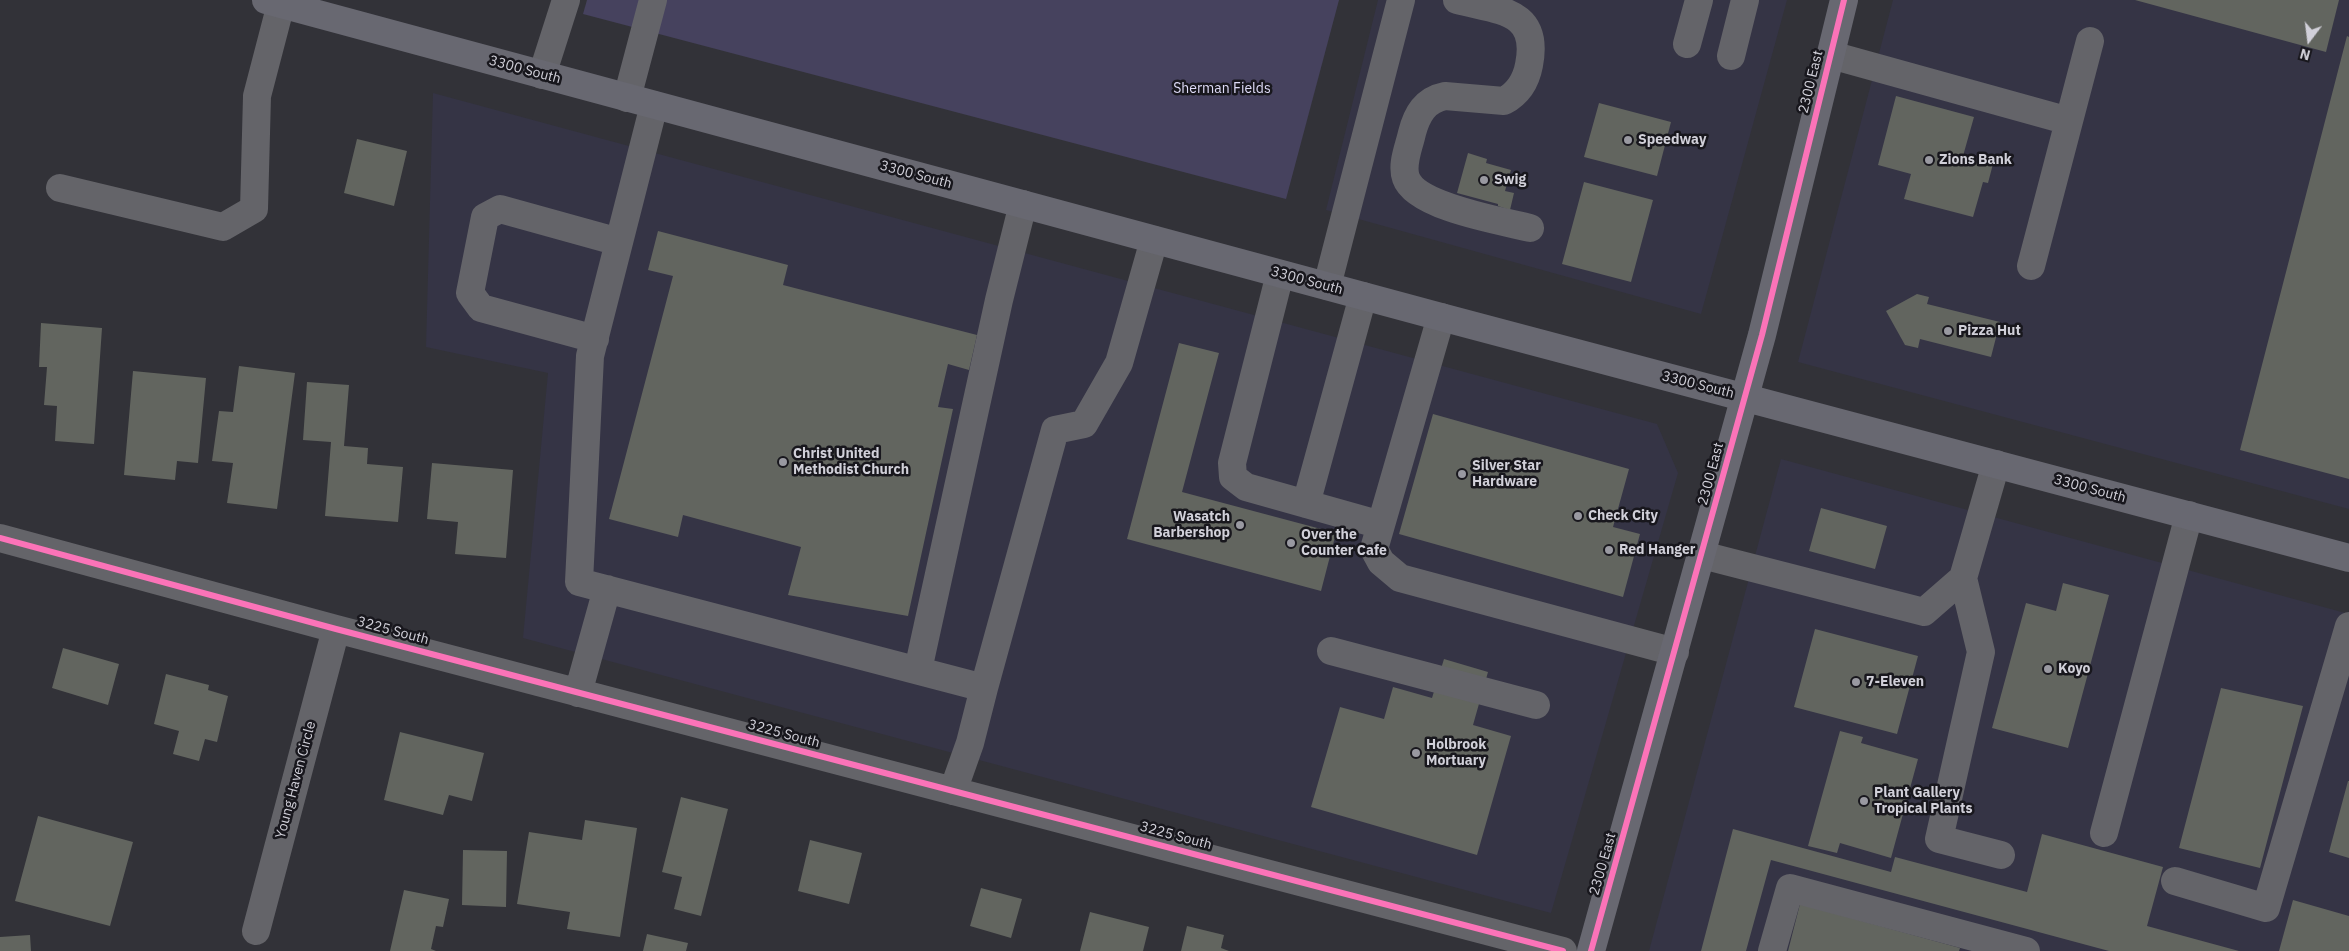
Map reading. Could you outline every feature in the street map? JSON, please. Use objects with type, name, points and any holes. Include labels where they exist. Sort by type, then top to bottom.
[{"type":"main road","name":"2300 East","points":[[1591,951],[1745,396],[1844,0]]},
{"type":"main road","name":"3300 South","points":[[273,2],[1441,318],[1678,381],[1745,396],[2349,558]]},
{"type":"street","points":[[542,75],[566,0]]},
{"type":"street","points":[[628,98],[653,0]]},
{"type":"street","points":[[1327,286],[1401,0]]},
{"type":"street","points":[[1457,0],[1505,13],[1522,22],[1529,30],[1531,38],[1528,69],[1522,86],[1504,101],[1445,96],[1436,98],[1426,104],[1415,122],[1405,161],[1406,179],[1418,193],[1437,204],[1530,228]]},
{"type":"street","points":[[1687,44],[1699,0]]},
{"type":"street","points":[[1730,56],[1746,0]]},
{"type":"street","points":[[60,188],[223,227],[254,209],[257,96],[273,2]]},
{"type":"street","points":[[2031,266],[2090,41]]},
{"type":"street","points":[[1830,55],[2069,121]]},
{"type":"street","points":[[654,105],[590,356],[579,582],[984,688]]},
{"type":"street","points":[[918,670],[999,300],[1022,204]]},
{"type":"street","points":[[595,339],[481,308],[470,292],[485,217],[500,208],[619,242]]},
{"type":"street","points":[[953,791],[970,743],[1055,430],[1084,424],[1119,363],[1154,240]]},
{"type":"street","points":[[1280,274],[1232,463],[1234,477],[1246,487],[1381,525]]},
{"type":"street","points":[[1306,504],[1363,296]]},
{"type":"street","points":[[1441,318],[1374,549],[1380,562],[1400,578],[1675,652]]},
{"type":"street","points":[[1996,464],[1963,578],[1981,652],[1939,839],[2001,855]]},
{"type":"street","points":[[2104,833],[2189,515]]},
{"type":"street","name":"3225 South","points":[[0,538],[578,693],[1564,951]]},
{"type":"street","points":[[1702,555],[1924,612],[1963,578]]},
{"type":"street","points":[[578,693],[607,589]]},
{"type":"street","points":[[2175,881],[2266,908],[2349,626]]},
{"type":"street","name":"Young Haven Circle","points":[[256,931],[336,629]]},
{"type":"street","points":[[1331,651],[1536,706]]},
{"type":"street","points":[[1772,951],[1790,888],[2026,951]]},
{"type":"shaded area","points":[[1378,0],[1787,0],[1701,314],[1326,210]]},
{"type":"shaded area","points":[[1893,0],[2349,0],[2349,509],[1798,362]]},
{"type":"shaded area","points":[[433,93],[1657,424],[1678,473],[1551,913],[523,638],[548,373],[426,347]]},
{"type":"shaded area","points":[[1781,459],[2349,614],[2349,951],[1649,951]]},
{"type":"green space","name":"Sherman Fields","points":[[587,0],[1339,0],[1286,199],[583,14]]},
{"type":"building","points":[[2135,0],[2339,0],[2326,52]]},
{"type":"building","points":[[2347,36],[2349,37],[2349,479],[2240,450]]},
{"type":"building","name":"Zions Bank","points":[[1896,96],[1974,117],[1963,156],[1993,164],[1988,183],[1983,182],[1973,217],[1904,199],[1911,174],[1878,165]]},
{"type":"building","name":"Speedway","points":[[1599,103],[1671,122],[1657,176],[1584,157]]},
{"type":"building","points":[[357,139],[407,151],[394,206],[344,193]]},
{"type":"building","name":"Swig","points":[[1468,153],[1487,159],[1486,163],[1511,170],[1505,191],[1514,193],[1510,210],[1498,206],[1498,204],[1457,193]]},
{"type":"building","points":[[1584,182],[1653,200],[1631,282],[1562,264]]},
{"type":"building","name":"Christ United Methodist Church","points":[[658,231],[788,265],[783,285],[977,335],[969,370],[948,364],[938,407],[953,409],[908,616],[788,595],[801,547],[683,515],[678,537],[609,519],[673,276],[648,270]]},
{"type":"building","name":"Pizza Hut","points":[[1917,294],[1929,297],[1927,304],[2000,322],[1991,357],[1920,339],[1918,348],[1905,345],[1886,311]]},
{"type":"building","points":[[41,323],[102,328],[94,444],[55,441],[57,406],[44,405],[47,367],[39,367]]},
{"type":"building","points":[[1179,343],[1219,353],[1182,492],[1336,533],[1321,591],[1127,539]]},
{"type":"building","points":[[239,366],[295,373],[277,509],[227,503],[233,463],[212,461],[219,411],[233,412]]},
{"type":"building","points":[[133,371],[206,378],[198,463],[177,461],[175,480],[124,475]]},
{"type":"building","points":[[307,382],[349,385],[344,446],[368,448],[367,464],[403,467],[398,522],[325,516],[331,442],[303,440]]},
{"type":"building","points":[[1433,414],[1629,469],[1613,527],[1640,534],[1623,597],[1399,534]]},
{"type":"building","points":[[432,463],[513,470],[506,558],[455,554],[458,522],[427,519]]},
{"type":"building","points":[[1821,508],[1887,526],[1875,569],[1809,551]]},
{"type":"building","name":"Koyo","points":[[2063,583],[2109,595],[2068,748],[1992,728],[2026,603],[2056,611]]},
{"type":"building","name":"7-Eleven","points":[[1815,629],[1918,656],[1897,734],[1794,707]]},
{"type":"building","points":[[63,648],[119,664],[108,705],[52,688]]},
{"type":"building","name":"Holbrook Mortuary","points":[[1444,659],[1488,672],[1473,725],[1511,736],[1477,855],[1311,807],[1340,707],[1384,719],[1393,687],[1432,698]]},
{"type":"building","points":[[166,674],[209,685],[208,690],[228,696],[217,742],[205,739],[199,761],[173,754],[179,731],[154,724]]},
{"type":"building","points":[[2221,688],[2303,706],[2260,868],[2179,848]]},
{"type":"building","name":"Plant Gallery Tropical Plants","points":[[1840,731],[1863,737],[1861,743],[1918,759],[1891,858],[1840,843],[1837,853],[1808,846]]},
{"type":"building","points":[[400,732],[484,753],[472,801],[449,795],[443,815],[384,800]]},
{"type":"building","points":[[2349,781],[2349,858],[2329,852]]},
{"type":"building","points":[[681,797],[728,809],[701,916],[674,909],[682,877],[662,872]]},
{"type":"building","points":[[38,816],[133,842],[110,926],[15,901]]},
{"type":"building","points":[[585,820],[637,828],[620,937],[567,929],[570,912],[517,904],[529,832],[582,840]]},
{"type":"building","points":[[1733,829],[1891,872],[1895,857],[2027,892],[2042,834],[2163,867],[2147,926],[2239,951],[2109,951],[1771,860],[1746,951],[1701,951]]},
{"type":"building","points":[[810,840],[862,853],[849,904],[798,891]]},
{"type":"building","points":[[463,850],[507,851],[506,907],[462,905]]},
{"type":"building","points":[[981,888],[1022,899],[1011,938],[970,926]]},
{"type":"building","points":[[404,890],[449,899],[443,927],[436,926],[431,949],[436,951],[390,951]]},
{"type":"building","points":[[2293,900],[2349,916],[2349,951],[2279,951]]},
{"type":"building","points":[[1800,904],[1960,948],[1959,951],[1788,951]]},
{"type":"building","points":[[1090,912],[1149,927],[1143,951],[1080,951]]},
{"type":"building","points":[[1187,926],[1224,935],[1221,948],[1229,951],[1181,951]]},
{"type":"building","points":[[647,934],[688,943],[686,951],[643,951]]},
{"type":"building","points":[[30,935],[31,951],[0,951],[0,937]]},
{"type":"cycle path","points":[[1591,951],[1762,335],[1844,0]]},
{"type":"cycle path","points":[[0,538],[336,629],[1563,951]]},
{"type":"place","name":"Speedway","points":[[1628,140]]},
{"type":"place","name":"Zions Bank","points":[[1929,160]]},
{"type":"place","name":"Swig","points":[[1484,180]]},
{"type":"place","name":"Pizza Hut","points":[[1948,331]]},
{"type":"place","name":"Christ United Methodist Church","points":[[783,462]]},
{"type":"place","name":"Silver Star Hardware","points":[[1462,474]]},
{"type":"place","name":"Check City","points":[[1578,516]]},
{"type":"place","name":"Wasatch Barbershop","points":[[1240,525]]},
{"type":"place","name":"Over the Counter Cafe","points":[[1291,543]]},
{"type":"place","name":"Red Hanger","points":[[1609,550]]},
{"type":"place","name":"Koyo","points":[[2048,669]]},
{"type":"place","name":"7-Eleven","points":[[1856,682]]},
{"type":"place","name":"Holbrook Mortuary","points":[[1416,753]]},
{"type":"place","name":"Plant Gallery Tropical Plants","points":[[1864,801]]}]
